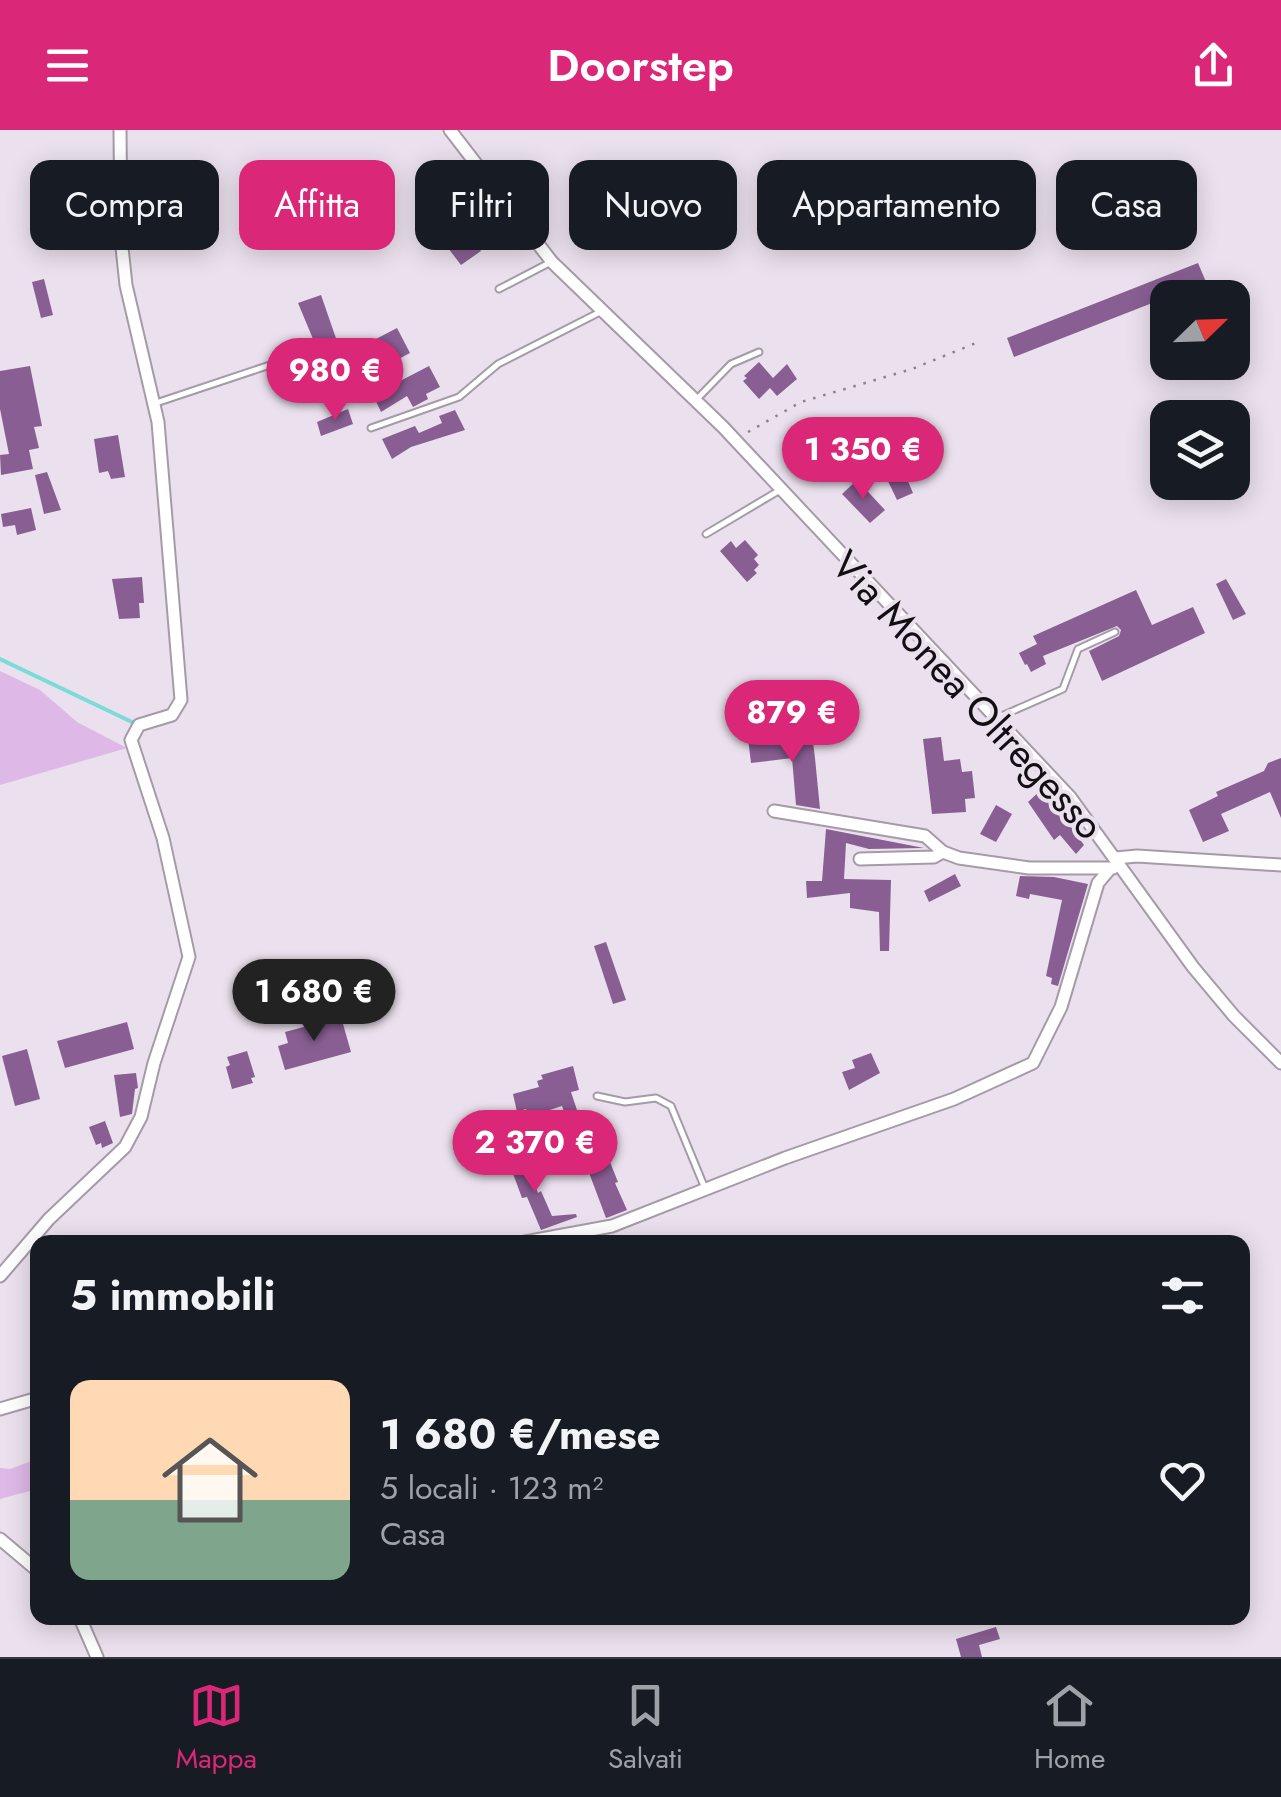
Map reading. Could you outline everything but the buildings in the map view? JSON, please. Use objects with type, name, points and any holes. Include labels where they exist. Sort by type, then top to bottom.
[{"type":"street","points":[[36,1235],[126,1147],[141,1118],[154,1063],[190,957],[162,838],[131,740],[139,725],[172,714],[181,700],[158,422],[126,284],[121,238],[120,130]]},
{"type":"street","name":"Via Monea Oltregesso","points":[[450,130],[552,262],[736,442],[1070,797],[1115,864],[1203,979],[1281,1063]]},
{"type":"street","name":"Via Monea Oltregesso","points":[[774,811],[925,836],[943,852],[959,858],[1029,868],[1115,864]]},
{"type":"street","name":"Via Monea Oltregesso","points":[[860,859],[934,858],[943,852]]},
{"type":"street","points":[[563,1235],[612,1226],[954,1099],[1032,1063],[1061,1007],[1098,883],[1115,864],[1137,856],[1281,865]]},
{"type":"street","name":"Via Monea Oltregesso","points":[[1092,868],[1098,883]]},
{"type":"street","points":[[0,1276],[30,1242]]},
{"type":"street","points":[[0,1409],[30,1400]]},
{"type":"street","points":[[0,1539],[30,1563]]},
{"type":"street","points":[[83,1625],[97,1657]]},
{"type":"lane","points":[[499,289],[552,262]]},
{"type":"lane","points":[[371,428],[459,396],[498,364],[600,312]]},
{"type":"lane","points":[[696,401],[731,364],[759,352]]},
{"type":"lane","points":[[153,404],[285,360],[350,366]]},
{"type":"lane","points":[[706,534],[780,490]]},
{"type":"lane","points":[[997,718],[1063,689],[1078,649],[1115,632]]},
{"type":"lane","points":[[597,1096],[625,1102],[656,1098],[671,1106],[706,1189]]},
{"type":"path","points":[[736,442],[762,422],[801,402],[912,368],[976,343]]},
{"type":"shaded area","points":[[0,671],[40,690],[77,722],[127,748],[0,785]]},
{"type":"shaded area","points":[[30,1462],[30,1491],[0,1499],[0,1468],[10,1469]]},
{"type":"waterway","points":[[0,659],[132,722]]}]
